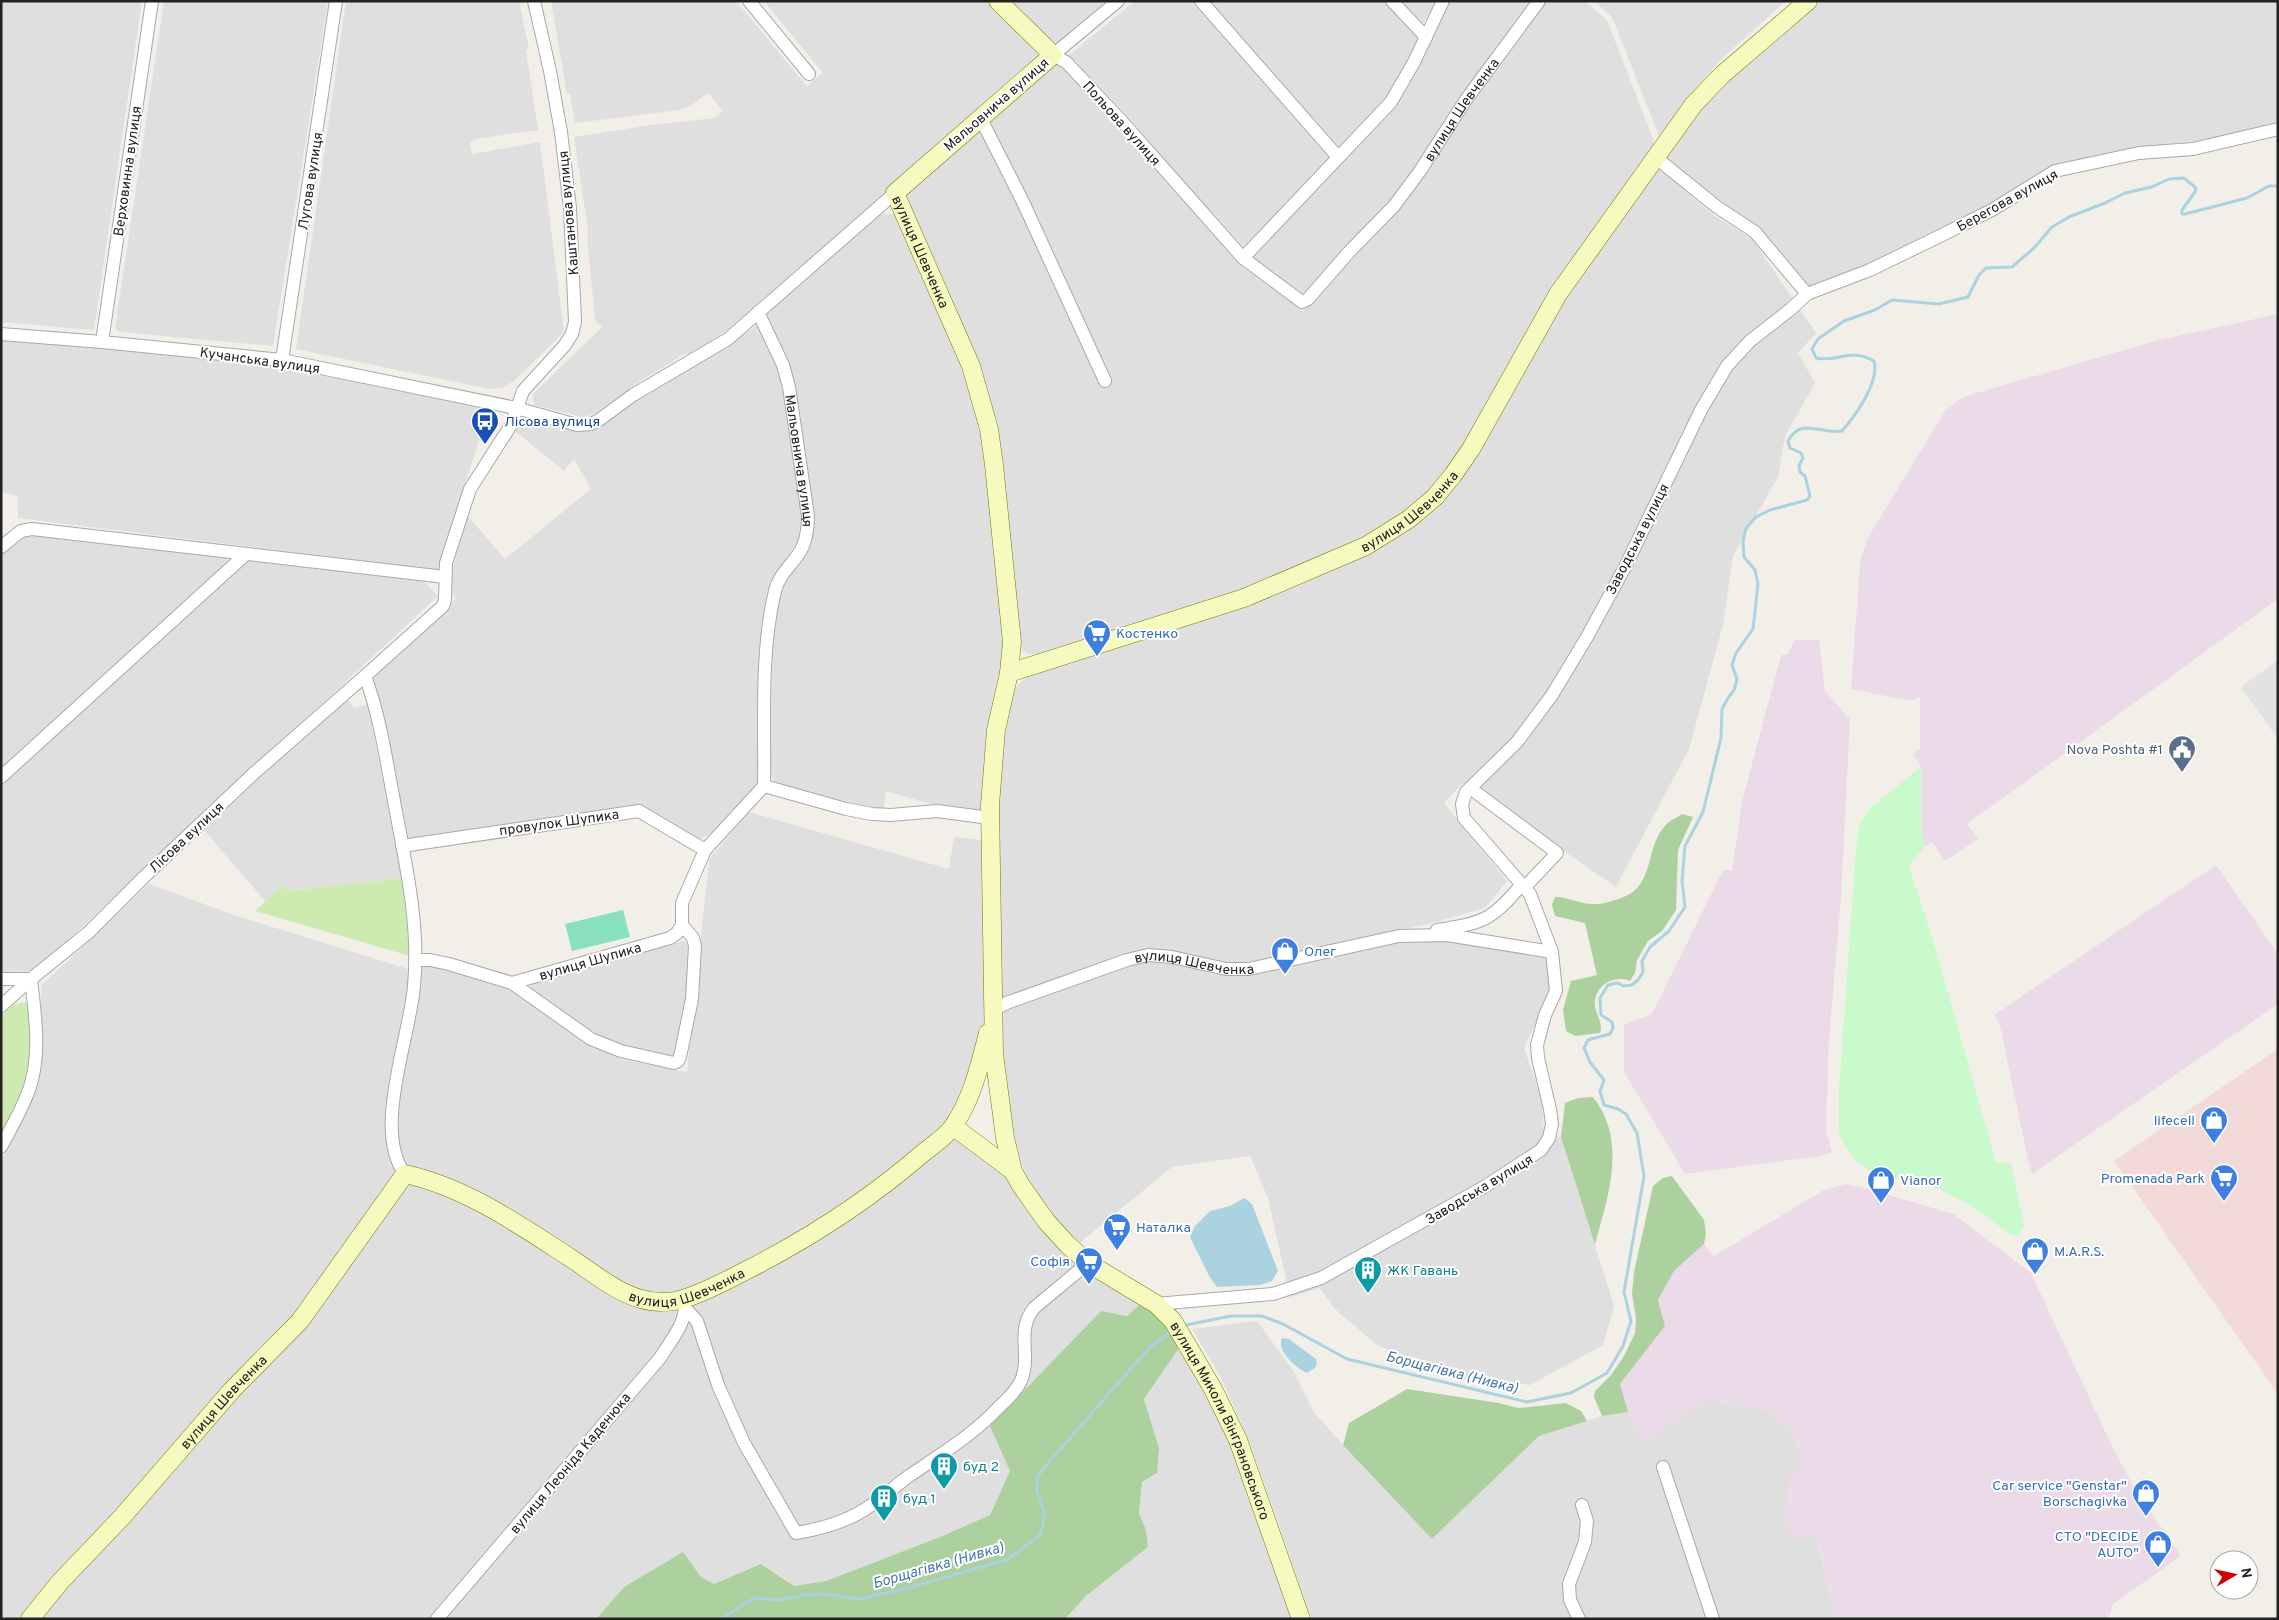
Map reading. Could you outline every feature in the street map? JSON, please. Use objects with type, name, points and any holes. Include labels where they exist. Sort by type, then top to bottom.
[{"type":"street","name":"Верховинна вулиця","points":[[102,342],[152,1]]},
{"type":"street","name":"Лугова вулиця","points":[[282,360],[336,1]]},
{"type":"street","name":"Каштанова вулиця","points":[[445,577],[451,542],[470,489],[484,464],[511,426],[522,391],[565,345],[572,334],[575,322],[570,208],[561,132],[550,71],[534,1]]},
{"type":"street","points":[[749,1],[809,74]]},
{"type":"street","points":[[998,1],[1053,55],[1118,1]]},
{"type":"street","points":[[1201,1],[1338,157]]},
{"type":"street","points":[[1392,1],[1426,36]]},
{"type":"street","points":[[1243,258],[1391,102],[1443,1]]},
{"type":"street","name":"вулиця Шевченка","points":[[1299,301],[1308,300],[1348,252],[1394,206],[1420,171],[1465,101],[1539,1]]},
{"type":"street","name":"вулиця Шевченка","points":[[1009,673],[1244,598],[1366,546],[1408,520],[1435,497],[1453,475],[1470,449],[1558,294],[1694,104],[1723,74],[1808,1]]},
{"type":"street","name":"Мальовнича вулиця","points":[[895,192],[1053,55]]},
{"type":"street","name":"Польова вулиця","points":[[1053,55],[1066,62],[1118,117],[1243,258],[1299,301]]},
{"type":"street","points":[[980,117],[1023,202],[1105,381]]},
{"type":"street","name":"Берегова вулиця","points":[[1807,294],[1870,270],[1940,236],[1992,210],[2055,171],[2139,153],[2193,149],[2278,129]]},
{"type":"street","points":[[1655,157],[1717,207],[1755,232],[1807,294]]},
{"type":"street","name":"вулиця Шевченка","points":[[516,408],[577,425],[591,424],[633,395],[713,349],[895,192],[971,366],[987,420],[1012,624],[1012,657],[996,730],[990,818],[994,1054],[1000,1104],[1013,1171],[1020,1184],[1046,1221],[1088,1263]]},
{"type":"street","name":"Заводська вулиця","points":[[1156,1304],[1257,1296],[1287,1291],[1305,1284],[1363,1256],[1533,1157],[1541,1150],[1549,1138],[1552,1124],[1550,1108],[1538,1058],[1537,1045],[1542,1023],[1556,991],[1552,952],[1530,894],[1464,818],[1462,804],[1466,792],[1517,742],[1552,695],[1625,567],[1701,410],[1727,366],[1750,341],[1807,294]]},
{"type":"street","name":"Мальовнича вулиця","points":[[758,312],[783,365],[789,387],[808,516],[807,534],[803,547],[775,589],[769,624],[764,786]]},
{"type":"street","name":"Кучанська вулиця","points":[[1,334],[282,360],[516,408]]},
{"type":"street","points":[[1,547],[21,531],[32,529],[445,577]]},
{"type":"street","points":[[1,777],[246,554]]},
{"type":"street","name":"Лісова вулиця","points":[[1,1006],[89,932],[144,877],[252,776],[443,606],[445,599],[445,577]]},
{"type":"street","points":[[366,676],[379,722],[410,894],[415,960],[414,986],[398,1074],[391,1130],[392,1150],[398,1165],[405,1174]]},
{"type":"street","points":[[415,960],[430,960],[449,964],[512,983],[591,1039],[606,1047],[674,1063],[680,1057],[692,998],[695,946],[693,938],[682,925],[682,903],[705,850],[764,786],[846,810],[872,814],[891,815],[937,811],[990,818]]},
{"type":"street","points":[[1470,788],[1558,852],[1522,886]]},
{"type":"street","name":"провулок Шупика","points":[[402,846],[639,811],[705,850]]},
{"type":"street","name":"вулиця Шевченка","points":[[30,1619],[60,1582],[116,1524],[219,1404],[300,1321],[405,1174],[428,1179],[460,1193],[528,1230],[611,1285],[640,1299],[685,1304],[709,1289],[792,1247],[848,1212],[892,1180],[954,1126],[970,1094],[994,1009],[1127,960],[1148,955],[1172,957],[1226,969],[1249,969],[1399,936],[1481,921],[1496,914],[1522,886]]},
{"type":"street","name":"вулиця Шупика","points":[[512,983],[670,938],[677,933],[682,925]]},
{"type":"street","name":"вулиця Шевченка","points":[[1399,936],[1447,935],[1552,952]]},
{"type":"street","points":[[1,979],[31,979],[35,1018],[34,1071],[30,1089],[1,1147]]},
{"type":"street","name":"вулиця Шевченка","points":[[954,1126],[1013,1171]]},
{"type":"street","points":[[685,1304],[697,1321],[718,1385],[744,1442],[796,1533],[820,1529],[870,1507],[890,1490],[960,1443],[987,1420],[1015,1391],[1021,1379],[1025,1368],[1024,1337],[1028,1317],[1034,1308],[1088,1263]]},
{"type":"street","name":"вулиця Миколи Вінграновського","points":[[1088,1263],[1156,1304],[1173,1321],[1213,1389],[1238,1440],[1301,1619]]},
{"type":"street","name":"вулиця Леоніда Каденюка","points":[[437,1619],[660,1358],[676,1333],[685,1304]]},
{"type":"street","points":[[1663,1467],[1713,1619]]},
{"type":"street","points":[[1579,1619],[1570,1600],[1570,1584],[1584,1542],[1587,1521],[1582,1506]]},
{"type":"shaded area","points":[[1,1],[142,1],[94,330],[1,322]]},
{"type":"shaded area","points":[[164,1],[328,1],[273,346],[120,332],[115,328]]},
{"type":"shaded area","points":[[346,1],[519,1],[529,49],[526,50],[538,130],[474,139],[470,143],[472,154],[540,142],[564,332],[514,381],[502,388],[490,389],[296,349]]},
{"type":"shaded area","points":[[551,1],[736,1],[807,86],[823,73],[764,1],[992,1],[1045,55],[726,331],[689,355],[686,353],[642,380],[594,414],[583,417],[534,405],[533,394],[602,327],[595,320],[587,237],[588,229],[574,137],[651,125],[715,118],[723,111],[708,93],[690,106],[680,110],[575,123],[570,94],[567,94]]},
{"type":"shaded area","points":[[1005,1],[1109,1],[1052,49]]},
{"type":"shaded area","points":[[1135,1],[1195,1],[1331,156],[1250,245],[1242,245],[1210,209],[1206,208],[1126,114],[1069,55]]},
{"type":"shaded area","points":[[1209,1],[1384,1],[1420,40],[1389,98],[1341,148],[1337,147]]},
{"type":"shaded area","points":[[1401,1],[1437,1],[1423,23]]},
{"type":"shaded area","points":[[1450,1],[1534,1],[1499,44],[1407,185],[1305,297],[1253,260],[1253,256],[1401,95],[1404,95],[1406,85]]},
{"type":"shaded area","points":[[1545,1],[1585,1],[1607,20],[1655,144],[1450,469],[1409,512],[1368,538],[1283,576],[1185,612],[1044,654],[1028,654],[1018,646],[1000,476],[907,205],[906,191],[1056,61],[1243,267],[1303,311],[1402,202],[1467,104]]},
{"type":"shaded area","points":[[1594,1],[1786,1],[1719,61],[1659,136],[1612,17]]},
{"type":"shaded area","points":[[1821,1],[2278,1],[2278,123],[2223,138],[2159,145],[2053,168],[1999,199],[1880,261],[1810,289],[1761,232],[1666,162],[1663,156],[1694,115],[1759,51]]},
{"type":"shaded area","points":[[1656,165],[1712,214],[1752,239],[1816,333],[1798,353],[1815,383],[1785,436],[1778,477],[1733,556],[1723,625],[1689,749],[1616,887],[1464,782],[1444,803],[1507,881],[1485,908],[1432,923],[1260,960],[1221,965],[1158,952],[1008,999],[999,997],[996,811],[1002,723],[1010,695],[1021,682],[1038,669],[1236,606],[1449,493],[1504,408],[1550,322]]},
{"type":"shaded area","points":[[880,214],[896,214],[935,299],[978,408],[988,470],[1006,640],[995,692],[984,808],[976,811],[945,808],[886,791],[884,810],[774,783],[770,770],[773,634],[779,590],[809,541],[788,366],[765,313]]},
{"type":"shaded area","points":[[2278,314],[2278,599],[1967,824],[1978,839],[1945,861],[1932,842],[1924,847],[1921,825],[1921,767],[1913,754],[1920,749],[1920,697],[1911,701],[1851,689],[1860,563],[1867,539],[1945,411],[1963,397],[2155,341]]},
{"type":"shaded area","points":[[758,325],[780,369],[804,521],[799,545],[777,571],[769,602],[760,786],[713,833],[700,839],[692,839],[645,808],[404,839],[372,675],[456,599],[449,584],[466,514],[505,559],[591,489],[574,459],[564,471],[515,431],[519,424],[530,416],[594,430],[637,397],[711,355]]},
{"type":"shaded area","points":[[1,339],[281,364],[490,407],[437,570],[18,518],[18,496],[1,492]]},
{"type":"shaded area","points":[[25,532],[226,555],[229,562],[1,771],[1,554]]},
{"type":"shaded area","points":[[250,559],[422,579],[438,596],[41,965],[29,971],[1,972],[1,782]]},
{"type":"shaded area","points":[[1794,640],[1819,640],[1825,691],[1850,719],[1841,899],[1829,1039],[1826,1131],[1832,1152],[1820,1156],[1685,1174],[1624,1072],[1624,1025],[1652,1014],[1723,870],[1732,871],[1742,802],[1781,655],[1788,655]]},
{"type":"shaded area","points":[[2278,660],[2278,739],[2241,687]]},
{"type":"shaded area","points":[[346,699],[354,708],[368,704],[402,878],[288,891],[282,885],[266,902],[202,828]]},
{"type":"shaded area","points":[[749,812],[949,869],[954,837],[990,841],[988,1008],[978,1058],[946,1126],[1006,1176],[1071,1262],[1142,1303],[1127,1316],[1010,1471],[990,1515],[940,1537],[826,1581],[794,1586],[761,1564],[714,1584],[701,1577],[624,1587],[596,1619],[1,1619],[1,1162],[33,1098],[42,1066],[41,986],[149,884],[234,915],[408,969],[431,963],[510,988],[585,1041],[624,1060],[687,1072],[709,859]]},
{"type":"shaded area","points":[[2216,865],[2278,954],[2278,1004],[2032,1174],[2000,1025],[1994,1015]]},
{"type":"shaded area","points":[[1440,938],[1547,955],[1551,992],[1524,1048],[1542,1100],[1544,1132],[1561,1137],[1614,1306],[1603,1345],[1530,1385],[1457,1378],[1377,1345],[1335,1309],[1320,1288],[1290,1297],[1268,1198],[1250,1156],[1172,1167],[1077,1245],[1045,1211],[1029,1185],[1017,1147],[1005,1089],[1000,1012],[1115,968],[1148,960],[1189,966],[1213,974],[1246,974],[1281,969],[1400,939]]},
{"type":"shaded area","points":[[684,941],[690,948],[686,1004],[675,1058],[610,1043],[529,990],[534,980]]},
{"type":"shaded area","name":"Promenada Park","points":[[2278,1049],[2278,1394],[2114,1161]]},
{"type":"shaded area","points":[[1846,1184],[1953,1214],[2031,1273],[2111,1444],[2133,1486],[2181,1556],[2113,1604],[2109,1619],[1835,1619],[1817,1536],[1794,1540],[1785,1519],[1790,1471],[1801,1469],[1794,1433],[1768,1411],[1708,1400],[1642,1442],[1628,1412],[1620,1384],[1665,1326],[1658,1300],[1674,1271],[1704,1244],[1714,1256],[1824,1190]]},
{"type":"shaded area","points":[[1257,1321],[1293,1370],[1315,1414],[1432,1539],[1539,1436],[1602,1416],[1628,1412],[1642,1442],[1708,1400],[1768,1411],[1794,1433],[1835,1619],[1312,1619],[1250,1443],[1221,1378],[1192,1329]]},
{"type":"shaded area","points":[[1179,1348],[1209,1400],[1235,1456],[1292,1619],[1065,1619],[1086,1596],[1148,1547],[1146,1530],[1139,1513],[1142,1482],[1157,1473],[1159,1448],[1144,1399]]},
{"type":"green space","points":[[1921,767],[1921,825],[1924,847],[1909,866],[1935,947],[1996,1162],[2011,1163],[2024,1227],[2018,1235],[2012,1235],[1965,1202],[1938,1189],[1868,1170],[1853,1158],[1839,1134],[1839,1091],[1856,848],[1860,824],[1870,808]]},
{"type":"green space","points":[[1682,814],[1693,817],[1678,850],[1676,910],[1662,931],[1648,941],[1637,960],[1635,973],[1630,981],[1617,979],[1611,981],[1605,984],[1597,993],[1595,1006],[1600,1023],[1600,1033],[1575,1036],[1566,1031],[1563,1010],[1571,981],[1597,975],[1585,923],[1555,916],[1552,905],[1555,897],[1596,904],[1629,894],[1638,887],[1644,877],[1660,832],[1669,822]]},
{"type":"green space","points":[[402,878],[410,956],[255,911],[283,885],[288,891]]},
{"type":"green space","points":[[623,910],[630,937],[572,951],[565,924]]},
{"type":"green space","points":[[26,1002],[31,1006],[31,1076],[1,1140],[1,1016],[14,1004]]},
{"type":"green space","points":[[1593,1097],[1604,1114],[1610,1132],[1612,1151],[1609,1189],[1595,1245],[1561,1137],[1565,1103],[1578,1098]]},
{"type":"green space","points":[[1672,1176],[1704,1220],[1706,1234],[1704,1244],[1674,1271],[1658,1300],[1665,1326],[1620,1384],[1628,1412],[1602,1416],[1594,1397],[1595,1391],[1611,1375],[1624,1356],[1635,1333],[1636,1319],[1632,1294],[1634,1272],[1653,1186],[1663,1178]]},
{"type":"green space","points":[[1142,1303],[1163,1323],[1179,1348],[1144,1399],[1159,1448],[1157,1473],[1142,1482],[1139,1513],[1146,1530],[1148,1547],[1086,1596],[1065,1619],[596,1619],[624,1587],[683,1552],[701,1577],[714,1584],[761,1564],[794,1586],[826,1581],[940,1537],[990,1515],[1010,1471],[990,1426],[1101,1311],[1127,1316]]},
{"type":"green space","points":[[1407,1389],[1499,1403],[1518,1408],[1566,1403],[1581,1411],[1587,1421],[1539,1436],[1432,1539],[1343,1445],[1349,1423]]},
{"type":"water","points":[[1244,1198],[1252,1204],[1278,1271],[1272,1281],[1260,1285],[1217,1287],[1209,1276],[1190,1237],[1195,1226],[1210,1211],[1230,1206]]},
{"type":"water","points":[[1282,1338],[1289,1339],[1316,1359],[1315,1368],[1307,1373],[1293,1363],[1284,1353],[1281,1343]]},
{"type":"waterway","name":"Борщагівка (Нивка)","points":[[1181,1326],[1231,1316],[1262,1316],[1283,1324],[1347,1359],[1527,1402],[1571,1393],[1607,1373],[1623,1346],[1631,1321],[1624,1292],[1644,1176],[1637,1133],[1626,1114],[1618,1109],[1604,1105],[1600,1091],[1604,1080],[1590,1062],[1584,1048],[1588,1040],[1610,1034],[1613,1028],[1612,1022],[1601,1015],[1600,998],[1608,985],[1618,983],[1623,986],[1632,985],[1638,980],[1643,972],[1642,961],[1650,947],[1669,931],[1685,907],[1682,881],[1685,846],[1703,812],[1721,738],[1722,709],[1734,690],[1737,679],[1732,665],[1736,653],[1753,629],[1758,584],[1755,570],[1744,557],[1743,541],[1746,528],[1756,517],[1770,510],[1807,500],[1810,496],[1805,476],[1800,472],[1799,466],[1803,458],[1801,453],[1790,448],[1788,441],[1799,429],[1812,428],[1834,432],[1842,431],[1865,398],[1873,379],[1874,361],[1866,357],[1851,355],[1831,359],[1816,358],[1812,349],[1818,339],[1844,321],[1875,310],[1892,300],[1939,304],[1968,297],[1979,275],[1986,268],[2012,267],[2034,248],[2052,227],[2069,217],[2125,193],[2152,187],[2169,179],[2184,178],[2196,188],[2182,210],[2182,214],[2185,214],[2247,198],[2269,186],[2278,186]]},
{"type":"waterway","name":"Борщагівка (Нивка)","points":[[721,1619],[754,1598],[779,1600],[805,1595],[825,1594],[860,1599],[915,1586],[1008,1559],[1039,1536],[1042,1529],[1045,1516],[1037,1491],[1037,1479],[1042,1470],[1150,1347],[1171,1332]]},
{"type":"place","name":"Лісова вулиця","points":[[485,445]]},
{"type":"place","name":"Костенко","points":[[1097,657]]},
{"type":"place","name":"Nova Poshta #1","points":[[2182,773]]},
{"type":"place","name":"Олег","points":[[1285,975]]},
{"type":"place","name":"lifecell","points":[[2214,1144]]},
{"type":"place","name":"Promenada Park","points":[[2224,1202]]},
{"type":"place","name":"Vianor","points":[[1881,1204]]},
{"type":"place","name":"Наталка","points":[[1117,1251]]},
{"type":"place","name":"M.A.R.S.","points":[[2035,1275]]},
{"type":"place","name":"Софія","points":[[1089,1285]]},
{"type":"place","name":"ЖК Гавань","points":[[1368,1294]]},
{"type":"place","name":"буд 2","points":[[944,1490]]},
{"type":"place","name":"Car service \"Genstar\" Borschagivka","points":[[2146,1517]]},
{"type":"place","name":"буд 1","points":[[884,1522]]},
{"type":"place","name":"СТО \"DECIDE AUTO\"","points":[[2158,1568]]}]
